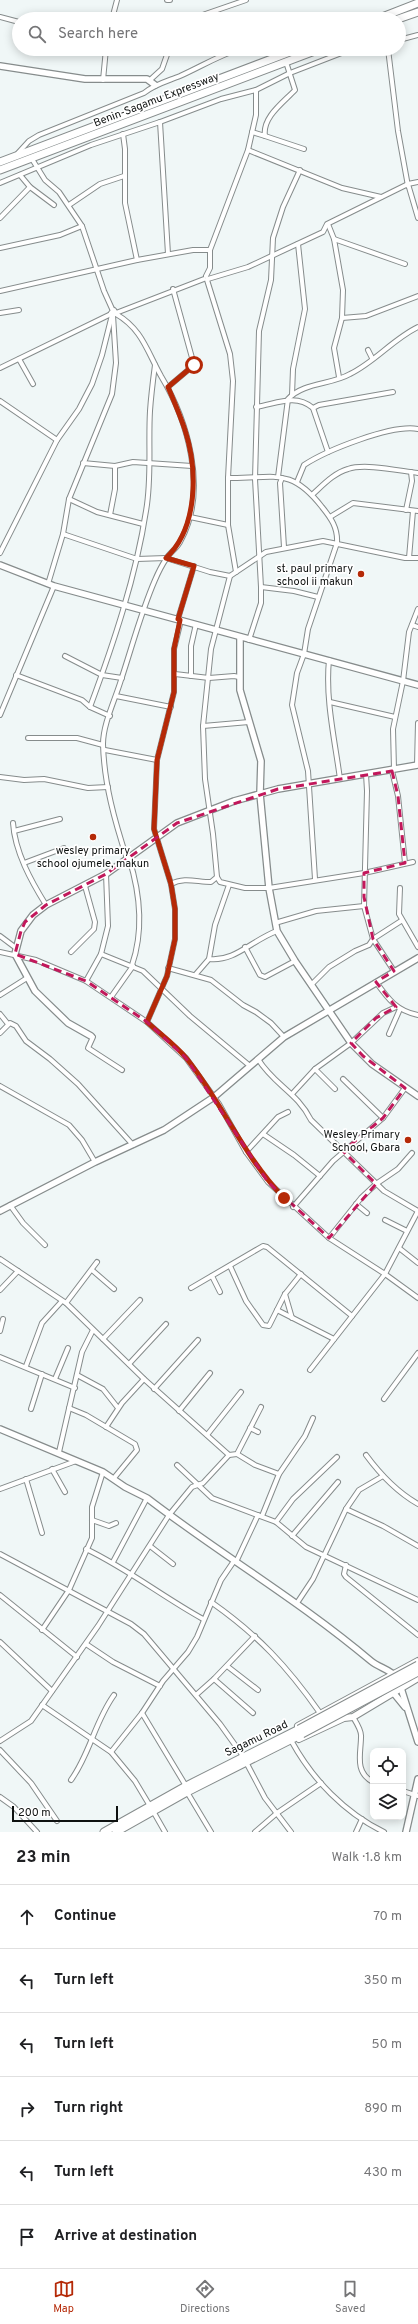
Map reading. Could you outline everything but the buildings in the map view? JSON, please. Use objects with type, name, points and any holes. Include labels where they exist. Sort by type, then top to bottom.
[{"type":"highway","points":[[395,12],[418,3]]},
{"type":"highway","points":[[406,16],[418,12]]},
{"type":"highway","name":"Benin-Sagamu Expressway","points":[[0,170],[12,160],[280,56]]},
{"type":"highway","name":"Benin-Sagamu Expressway","points":[[0,162],[32,159],[302,56]]},
{"type":"highway","name":"Sagamu Road","points":[[116,1832],[186,1789],[245,1759],[288,1740],[300,1731],[418,1665]]},
{"type":"highway","name":"Sagamu Road","points":[[300,1731],[418,1672]]},
{"type":"highway","name":"Sagamu Road","points":[[104,1832],[152,1809]]},
{"type":"main road","points":[[288,1740],[290,1730],[418,1661]]},
{"type":"main road","points":[[288,1740],[344,1718],[353,1716],[418,1678]]},
{"type":"street","points":[[114,12],[117,0]]},
{"type":"street","points":[[211,12],[246,0]]},
{"type":"street","points":[[0,17],[12,20]]},
{"type":"street","points":[[406,38],[418,35]]},
{"type":"street","points":[[103,80],[105,56]]},
{"type":"street","points":[[150,80],[162,69],[167,56]]},
{"type":"street","points":[[12,160],[29,141],[39,135],[144,93],[155,86],[223,56]]},
{"type":"street","points":[[0,182],[123,134],[160,122],[220,99],[256,90],[290,73],[334,56]]},
{"type":"street","points":[[389,56],[408,184],[418,218]]},
{"type":"street","points":[[265,136],[266,125],[275,108],[295,90],[286,62]]},
{"type":"street","points":[[1,67],[46,75],[103,80],[147,79],[150,80],[155,86]]},
{"type":"street","points":[[236,572],[228,525],[228,478],[232,374],[230,354],[224,330],[206,279],[210,268],[210,250],[244,166],[256,115],[256,90]]},
{"type":"street","points":[[160,122],[168,254]]},
{"type":"street","points":[[252,132],[304,149]]},
{"type":"street","points":[[123,134],[126,149],[124,176],[128,224],[137,260]]},
{"type":"street","points":[[248,150],[342,188],[382,197]]},
{"type":"street","points":[[0,715],[51,585],[63,534],[69,499],[112,394],[115,379],[113,314],[82,226],[69,204],[36,168],[32,159]]},
{"type":"street","points":[[249,640],[261,603],[255,479],[256,407],[260,331],[271,280],[271,254],[273,238],[300,170]]},
{"type":"street","points":[[20,175],[30,187],[54,205]]},
{"type":"street","points":[[69,204],[100,184],[124,176]]},
{"type":"street","points":[[0,368],[113,314],[122,312],[173,289],[248,267],[271,254],[298,244],[322,232],[327,224],[408,184],[418,182]]},
{"type":"street","points":[[0,218],[30,187]]},
{"type":"street","points":[[327,224],[334,239],[343,290],[342,318],[334,348],[339,378]]},
{"type":"street","points":[[0,248],[60,235],[82,226]]},
{"type":"street","points":[[334,239],[405,264]]},
{"type":"street","points":[[292,395],[293,369],[305,308],[298,244]]},
{"type":"street","points":[[0,291],[137,260],[168,254],[210,250]]},
{"type":"street","points":[[168,387],[194,365],[173,289]]},
{"type":"street","points":[[342,318],[366,316],[418,296]]},
{"type":"street","points":[[0,313],[19,310]]},
{"type":"street","points":[[111,997],[132,966],[138,940],[139,914],[134,874],[114,817],[108,787],[105,750],[103,745],[116,696],[144,610],[155,580],[166,558],[182,540],[190,517],[193,494],[192,466],[186,431],[168,387],[155,365],[142,337],[113,314]]},
{"type":"street","points":[[0,553],[57,440],[79,409],[92,384],[102,355],[113,314]]},
{"type":"street","points":[[284,547],[280,503],[280,477],[288,399],[292,395],[349,375],[400,337],[418,327]]},
{"type":"street","points":[[368,350],[372,358]]},
{"type":"street","points":[[19,359],[33,384]]},
{"type":"street","points":[[90,707],[102,675],[124,605],[137,559],[146,512],[150,464],[150,410],[155,365]]},
{"type":"street","points":[[313,408],[319,405],[393,392]]},
{"type":"street","points":[[256,407],[288,399],[304,403],[313,408],[328,452]]},
{"type":"street","points":[[0,401],[57,440]]},
{"type":"street","points":[[297,482],[304,465],[328,452],[364,438],[413,428],[418,429]]},
{"type":"street","points":[[83,463],[115,466],[127,462],[192,466]]},
{"type":"street","points":[[110,515],[115,489],[115,466]]},
{"type":"street","points":[[313,494],[336,474],[348,469],[364,468],[418,473]]},
{"type":"street","points":[[406,510],[412,481],[411,472]]},
{"type":"street","points":[[228,478],[255,479],[280,477],[288,478],[297,482],[313,494],[330,517],[337,536],[337,543],[308,629],[304,654],[297,673],[292,705],[308,771],[308,784],[311,798],[315,879]]},
{"type":"street","points":[[69,499],[97,512],[143,524]]},
{"type":"street","points":[[330,517],[353,503],[416,511],[409,558]]},
{"type":"street","points":[[190,517],[228,525]]},
{"type":"street","points":[[63,534],[137,559],[166,558],[230,576]]},
{"type":"street","points":[[414,862],[364,873],[315,879],[269,888],[229,885],[220,882],[217,878],[213,834],[208,810],[203,726],[215,629],[230,576],[258,557],[284,547],[323,541],[409,558],[418,558]]},
{"type":"street","points":[[0,565],[51,585],[418,685]]},
{"type":"street","points":[[147,1022],[162,989],[175,939],[175,921],[171,884],[166,865],[156,840],[154,829],[157,760],[171,707],[175,674],[174,649],[179,620],[194,566]]},
{"type":"street","points":[[261,587],[298,592],[318,597]]},
{"type":"street","points":[[405,863],[398,796],[393,770],[393,729],[403,681],[405,656],[412,625],[418,609]]},
{"type":"street","points":[[191,676],[192,646],[196,624]]},
{"type":"street","points":[[412,625],[418,627]]},
{"type":"street","points":[[240,637],[239,677],[249,722],[261,761],[260,794],[269,888],[277,931],[295,961],[351,1043],[372,1064],[418,1096]]},
{"type":"street","points":[[66,656],[102,675],[122,678]]},
{"type":"street","points":[[329,660],[327,677],[340,780]]},
{"type":"street","points":[[175,674],[209,678],[239,677]]},
{"type":"street","points":[[16,675],[82,700],[90,707],[110,716]]},
{"type":"street","points":[[116,696],[171,707]]},
{"type":"street","points":[[330,702],[395,717]]},
{"type":"street","points":[[203,726],[249,722]]},
{"type":"street","points":[[122,1070],[88,1048],[93,1038],[68,1023],[35,991],[15,954],[25,922],[46,905],[106,874],[156,840],[177,823],[208,810],[260,794],[418,765],[418,723]]},
{"type":"street","points":[[28,738],[77,738],[103,745]]},
{"type":"street","points":[[105,750],[157,760]]},
{"type":"street","points":[[366,774],[367,791],[364,906],[373,939],[394,971]]},
{"type":"street","points":[[0,777],[24,780],[44,779],[88,788],[108,787]]},
{"type":"street","points":[[14,831],[60,819]]},
{"type":"street","points":[[13,823],[24,863],[34,886],[46,905]]},
{"type":"street","points":[[24,863],[64,848]]},
{"type":"street","points":[[86,981],[101,954],[108,926],[106,874]]},
{"type":"street","points":[[171,884],[177,880],[211,882],[217,878]]},
{"type":"street","points":[[196,974],[209,959],[215,925],[229,885]]},
{"type":"street","points":[[70,952],[94,929],[96,922],[85,886]]},
{"type":"street","points":[[400,888],[398,911],[401,921],[418,947]]},
{"type":"street","points":[[275,923],[316,911],[364,906]]},
{"type":"street","points":[[311,985],[329,967],[355,951],[369,945],[373,939],[401,921]]},
{"type":"street","points":[[209,959],[227,958],[261,937],[277,931]]},
{"type":"street","points":[[0,936],[16,948]]},
{"type":"street","points":[[245,947],[260,975],[265,977],[295,961]]},
{"type":"street","points":[[0,952],[15,954],[54,967],[86,981],[147,1022],[186,1058],[214,1097],[246,1152],[268,1182],[293,1207],[328,1238],[418,1298]]},
{"type":"street","points":[[101,954],[143,971],[190,1016],[250,1066]]},
{"type":"street","points":[[0,1211],[96,1162],[164,1130],[214,1097],[284,1037],[328,1009],[418,958]]},
{"type":"street","points":[[168,968],[196,974],[211,980],[243,1005],[271,1023],[284,1037]]},
{"type":"street","points":[[0,995],[27,978]]},
{"type":"street","points":[[376,982],[390,1003],[398,1008],[418,1015]]},
{"type":"street","points":[[389,1034],[398,1008]]},
{"type":"street","points":[[292,1094],[315,1069],[351,1043],[376,1018],[398,1008]]},
{"type":"street","points":[[0,1014],[8,1024],[10,1023],[16,1026],[26,1041],[50,1059],[78,1084],[133,1145]]},
{"type":"street","points":[[0,1033],[8,1024]]},
{"type":"street","points":[[258,1059],[265,1071],[303,1105],[311,1120],[384,1192],[418,1211],[384,1274],[310,1370]]},
{"type":"street","points":[[315,1069],[335,1089]]},
{"type":"street","points":[[343,1079],[383,1118]]},
{"type":"street","points":[[0,1086],[69,1125],[82,1140],[96,1162]]},
{"type":"street","points":[[293,1207],[343,1151],[383,1118],[405,1088]]},
{"type":"street","points":[[246,1152],[278,1117],[288,1112]]},
{"type":"street","points":[[263,1134],[294,1155],[320,1176]]},
{"type":"street","points":[[328,1238],[356,1204],[376,1184],[398,1169],[412,1153]]},
{"type":"street","points":[[356,1204],[367,1213]]},
{"type":"street","points":[[10,1205],[23,1223],[45,1245]]},
{"type":"street","points":[[385,1220],[407,1231]]},
{"type":"street","points":[[191,1288],[263,1246],[267,1247],[352,1316]]},
{"type":"street","points":[[399,1248],[418,1263]]},
{"type":"street","points":[[0,1259],[64,1302],[154,1389],[229,1455]]},
{"type":"street","points":[[26,1366],[42,1323],[64,1302],[92,1270],[97,1262]]},
{"type":"street","points":[[230,1266],[246,1301],[263,1325],[269,1326],[285,1294],[301,1274]]},
{"type":"street","points":[[92,1270],[114,1289]]},
{"type":"street","points":[[0,1290],[18,1271]]},
{"type":"street","points":[[212,1276],[220,1292]]},
{"type":"street","points":[[285,1294],[292,1318]]},
{"type":"street","points":[[103,1339],[140,1300]]},
{"type":"street","points":[[277,1310],[334,1339]]},
{"type":"street","points":[[0,1331],[3,1319]]},
{"type":"street","points":[[129,1364],[166,1324]]},
{"type":"street","points":[[59,1452],[75,1388],[82,1352],[93,1330]]},
{"type":"street","points":[[154,1389],[198,1340]]},
{"type":"street","points":[[55,1379],[68,1348]]},
{"type":"street","points":[[384,1399],[418,1353]]},
{"type":"street","points":[[0,1357],[26,1366],[75,1388]]},
{"type":"street","points":[[179,1411],[210,1373]]},
{"type":"street","points":[[31,1409],[42,1374]]},
{"type":"street","points":[[77,1375],[103,1389],[118,1408]]},
{"type":"street","points":[[106,1427],[118,1408],[144,1379]]},
{"type":"street","points":[[207,1435],[241,1392]]},
{"type":"street","points":[[237,1454],[261,1407]]},
{"type":"street","points":[[69,1408],[86,1414],[136,1444],[137,1450],[114,1478]]},
{"type":"street","points":[[111,1752],[142,1714],[160,1686],[197,1636],[203,1618],[221,1580],[235,1561],[260,1516],[279,1474],[305,1436],[313,1418]]},
{"type":"street","points":[[250,1428],[258,1432]]},
{"type":"street","points":[[0,1429],[78,1460],[114,1478],[125,1487],[147,1498],[297,1604],[384,1669],[394,1674],[401,1688],[405,1707],[418,1742]]},
{"type":"street","points":[[0,1741],[31,1721],[77,1657],[106,1611],[133,1574],[169,1515],[192,1486],[203,1483],[229,1455],[237,1454],[255,1465],[279,1474]]},
{"type":"street","points":[[366,1455],[383,1476],[399,1491],[418,1504]]},
{"type":"street","points":[[276,1522],[293,1499],[337,1457]]},
{"type":"street","points":[[0,1489],[78,1460]]},
{"type":"street","points":[[178,1465],[212,1498],[276,1522],[306,1547],[418,1600]]},
{"type":"street","points":[[52,1470],[65,1492]]},
{"type":"street","points":[[42,1630],[69,1590],[92,1538],[92,1507],[103,1472]]},
{"type":"street","points":[[297,1604],[313,1579],[346,1509],[359,1490],[383,1476]]},
{"type":"street","points":[[26,1479],[42,1533]]},
{"type":"street","points":[[292,1536],[338,1482]]},
{"type":"street","points":[[112,1562],[147,1498]]},
{"type":"street","points":[[346,1509],[383,1526],[418,1546]]},
{"type":"street","points":[[92,1520],[109,1526],[116,1523]]},
{"type":"street","points":[[150,1546],[173,1564]]},
{"type":"street","points":[[86,1550],[133,1574],[158,1593],[203,1618]]},
{"type":"street","points":[[0,1554],[131,1624],[144,1634],[196,1695],[245,1759],[265,1798],[291,1832]]},
{"type":"street","points":[[346,1565],[344,1574],[346,1577],[418,1635]]},
{"type":"street","points":[[0,1595],[77,1657]]},
{"type":"street","points":[[211,1602],[255,1636],[278,1658],[320,1714]]},
{"type":"street","points":[[196,1695],[227,1666],[255,1636]]},
{"type":"street","points":[[0,1642],[52,1691]]},
{"type":"street","points":[[86,1644],[113,1662],[160,1686]]},
{"type":"street","points":[[227,1666],[258,1690]]},
{"type":"street","points":[[384,1669],[386,1678],[393,1693],[405,1707]]},
{"type":"street","points":[[214,1679],[253,1713]]},
{"type":"street","points":[[71,1780],[81,1766],[105,1707],[114,1695]]},
{"type":"street","points":[[42,1705],[93,1738],[111,1752],[135,1781],[165,1832]]},
{"type":"street","points":[[142,1714],[211,1832]]},
{"type":"street","points":[[353,1716],[361,1734],[358,1756],[360,1766],[363,1773],[370,1779]]},
{"type":"street","points":[[288,1740],[301,1759],[321,1783],[362,1819],[384,1832]]},
{"type":"street","points":[[0,1750],[31,1783],[57,1821]]},
{"type":"street","points":[[406,1832],[416,1795],[418,1779]]},
{"type":"street","points":[[255,1832],[277,1813],[321,1783]]},
{"type":"street","points":[[406,1792],[416,1795]]},
{"type":"street","points":[[0,1797],[14,1807],[37,1832]]},
{"type":"street","points":[[356,1832],[362,1819]]},
{"type":"highlighted area","points":[[392,771],[398,796],[405,863],[364,873],[364,897],[373,939],[394,971],[376,982],[396,1007],[376,1018],[351,1043],[363,1056],[405,1088],[383,1118],[343,1151],[376,1184],[329,1238],[268,1182],[186,1058],[147,1022],[86,981],[15,954],[21,931],[25,922],[46,905],[106,874],[177,823],[278,789]]},
{"type":"place","name":"st. paul primary school ii makun","points":[[361,574]]},
{"type":"place","name":"wesley primary school ojumele, makun","points":[[93,837]]},
{"type":"place","name":"Wesley Primary School, Gbara","points":[[408,1140]]},
{"type":"route","points":[[194,365],[193,368],[168,387],[186,431],[192,466],[193,494],[190,517],[182,540],[166,558],[194,566],[178,619],[180,620],[174,649],[174,692],[157,760],[155,779],[154,829],[156,840],[166,865],[171,884],[175,909],[175,939],[167,976],[147,1022],[186,1058],[219,1104],[246,1152],[268,1182],[284,1198]]}]
